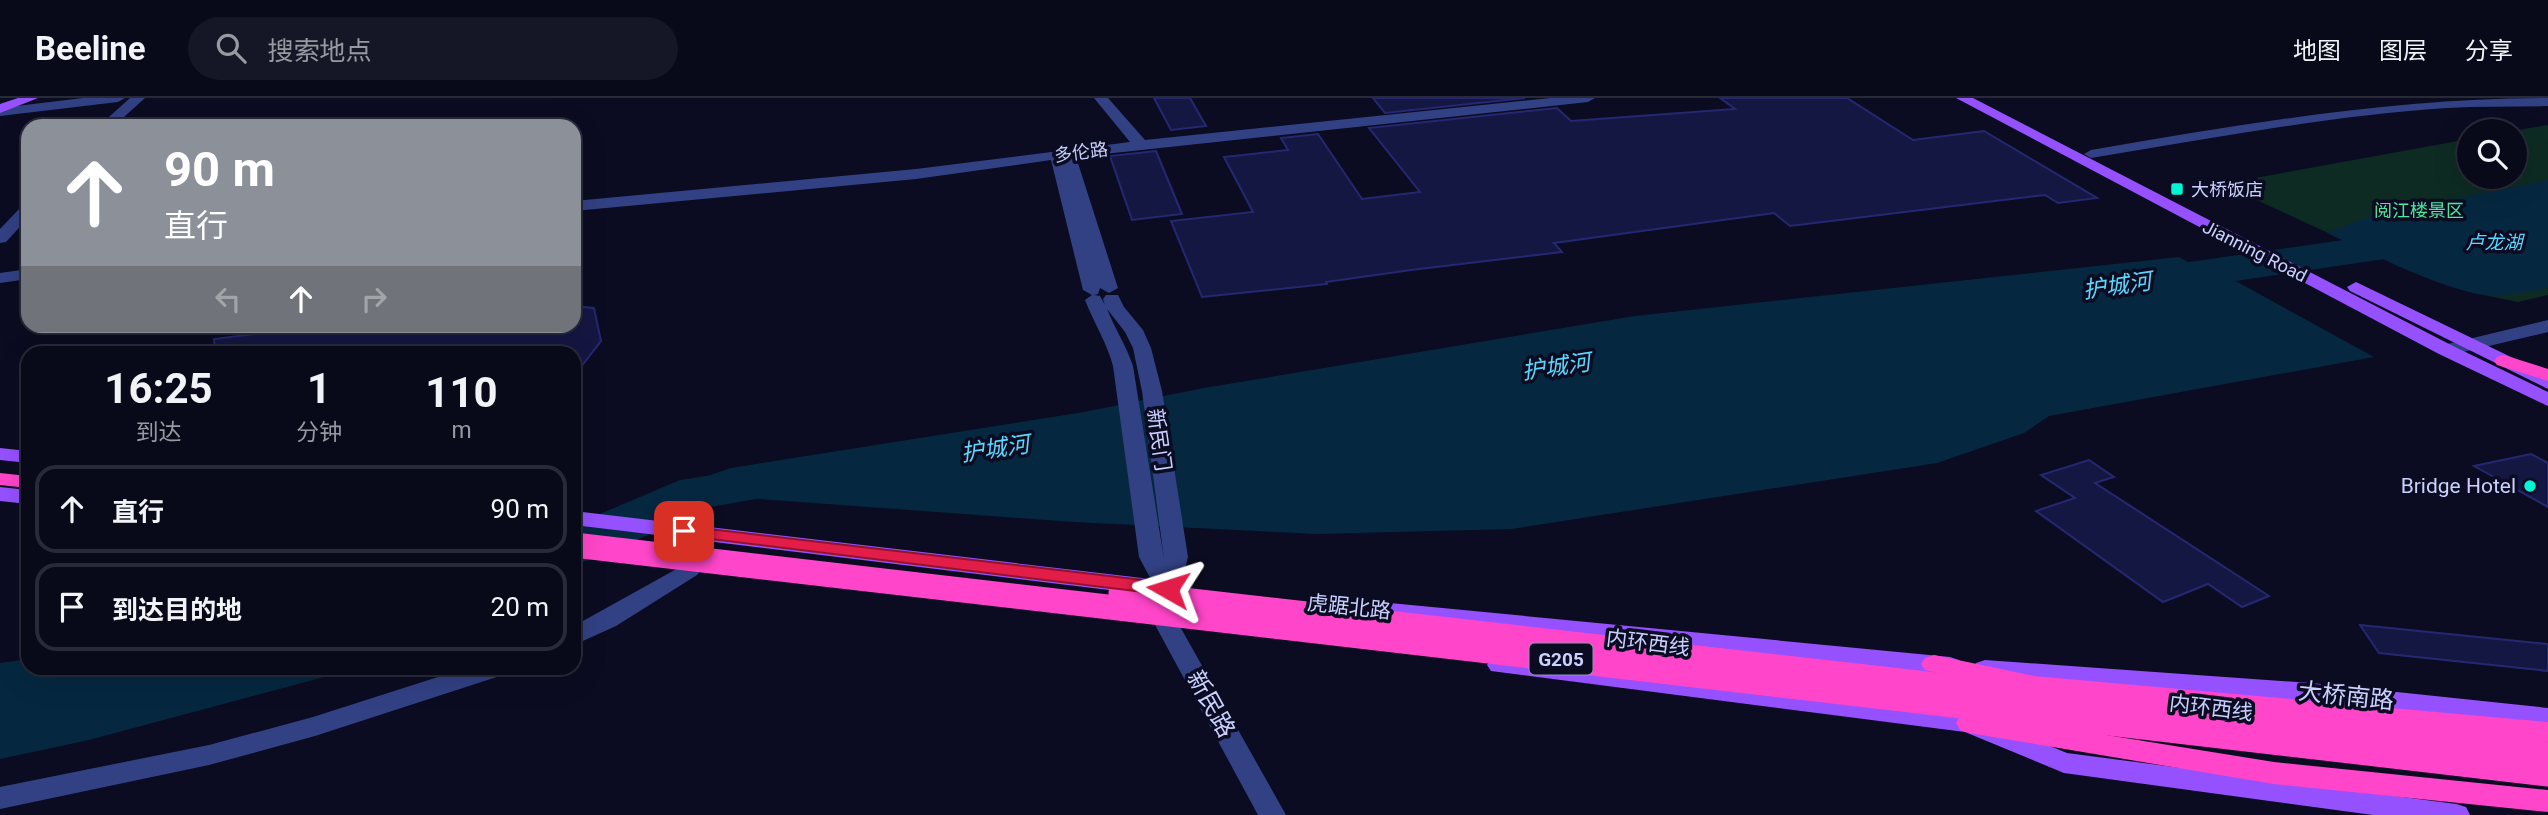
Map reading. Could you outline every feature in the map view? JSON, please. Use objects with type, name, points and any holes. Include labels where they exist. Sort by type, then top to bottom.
[{"type":"highway","points":[[2504,361],[2548,375]]},
{"type":"highway","points":[[0,466],[21,468]]},
{"type":"highway","points":[[0,479],[21,481]]},
{"type":"highway","name":"内环西线","points":[[581,531],[2548,754]]},
{"type":"highway","name":"内环西线","points":[[581,546],[2548,774]]},
{"type":"highway","points":[[1934,664],[2034,685],[2548,732]]},
{"type":"highway","points":[[1969,723],[2274,772],[2548,801]]},
{"type":"main road","points":[[0,111],[30,98]]},
{"type":"main road","name":"Jianning Road","points":[[1963,98],[2548,401]]},
{"type":"main road","name":"Jianning Road","points":[[1986,98],[2251,236],[2548,383]]},
{"type":"main road","points":[[0,454],[21,456]]},
{"type":"main road","points":[[0,494],[21,496]]},
{"type":"main road","name":"虎踞北路","points":[[581,520],[1168,589],[1934,664]]},
{"type":"main road","points":[[581,557],[1166,624],[1969,723],[2064,763],[2456,815]]},
{"type":"main road","name":"大桥南路","points":[[1934,664],[2311,692],[2548,718]]},
{"type":"street","points":[[0,111],[118,98]]},
{"type":"street","points":[[114,119],[138,98]]},
{"type":"street","points":[[1101,98],[1141,145]]},
{"type":"street","name":"多伦路","points":[[581,205],[793,183],[916,174],[1141,145],[1588,98]]},
{"type":"street","points":[[2091,154],[2264,125],[2393,109],[2548,102]]},
{"type":"street","points":[[1063,154],[1058,162],[1102,294],[1106,329],[1116,343],[1123,366],[1151,557],[1168,589],[1166,624]]},
{"type":"street","points":[[0,238],[21,216]]},
{"type":"street","points":[[0,278],[21,275]]},
{"type":"street","name":"新民门","points":[[1102,294],[1134,330],[1142,348],[1152,391],[1175,556],[1168,589]]},
{"type":"street","points":[[2446,350],[2548,326]]},
{"type":"street","points":[[581,633],[607,620],[689,570]]},
{"type":"street","name":"新民路","points":[[1166,624],[1272,815]]},
{"type":"street","points":[[0,799],[209,755],[315,726],[475,675]]},
{"type":"green space","name":"阅江楼景区","points":[[2548,125],[2548,295],[2518,302],[2474,293],[2393,263],[2222,184],[2457,141],[2457,189],[2527,189],[2527,128]]},
{"type":"water","name":"卢龙湖","points":[[2548,180],[2548,288],[2501,295],[2473,293],[2418,274],[2327,233],[2370,216],[2504,189],[2527,189],[2527,184]]},
{"type":"water","points":[[2179,257],[2201,269],[2210,267],[2374,357],[2049,416],[2024,433],[1937,463],[1511,529],[1316,534],[1074,522],[678,493],[672,488],[731,468],[1084,412],[1204,388],[1635,316]]},
{"type":"water","points":[[21,660],[21,675],[332,675],[89,740],[0,759],[0,663]]},
{"type":"building","points":[[1154,98],[1190,98],[1206,126],[1171,130]]},
{"type":"building","points":[[1373,98],[1525,98],[1385,113]]},
{"type":"building","points":[[1720,98],[1847,98],[1913,140],[1984,131],[2097,198],[2058,203],[2045,195],[1790,226],[1774,213],[1554,243],[1562,252],[1411,270],[1326,282],[1327,284],[1202,297],[1171,221],[1253,212],[1224,157],[1288,150],[1281,138],[1318,134],[1362,199],[1420,192],[1369,128],[1557,108],[1571,121],[1735,109]]},
{"type":"building","points":[[1156,151],[1182,214],[1132,220],[1110,156]]},
{"type":"building","points":[[581,307],[594,308],[601,341],[581,367],[581,346],[214,346],[214,339],[261,333],[581,333]]},
{"type":"building","name":"Bridge Hotel","points":[[2531,454],[2548,463],[2548,507],[2474,466]]},
{"type":"building","points":[[2089,460],[2114,477],[2095,483],[2269,596],[2242,607],[2208,584],[2163,602],[2036,511],[2075,498],[2041,475]]},
{"type":"building","points":[[2360,625],[2548,644],[2548,671],[2379,653]]},
{"type":"waterway","name":"护城河","points":[[2147,281],[2548,223]]},
{"type":"waterway","name":"护城河","points":[[581,543],[699,492],[765,483]]},
{"type":"place","name":"大桥饭店","points":[[2177,189]]},
{"type":"place","name":"Bridge Hotel","points":[[2530,486]]},
{"type":"route","points":[[684,531],[1168,589]]}]
